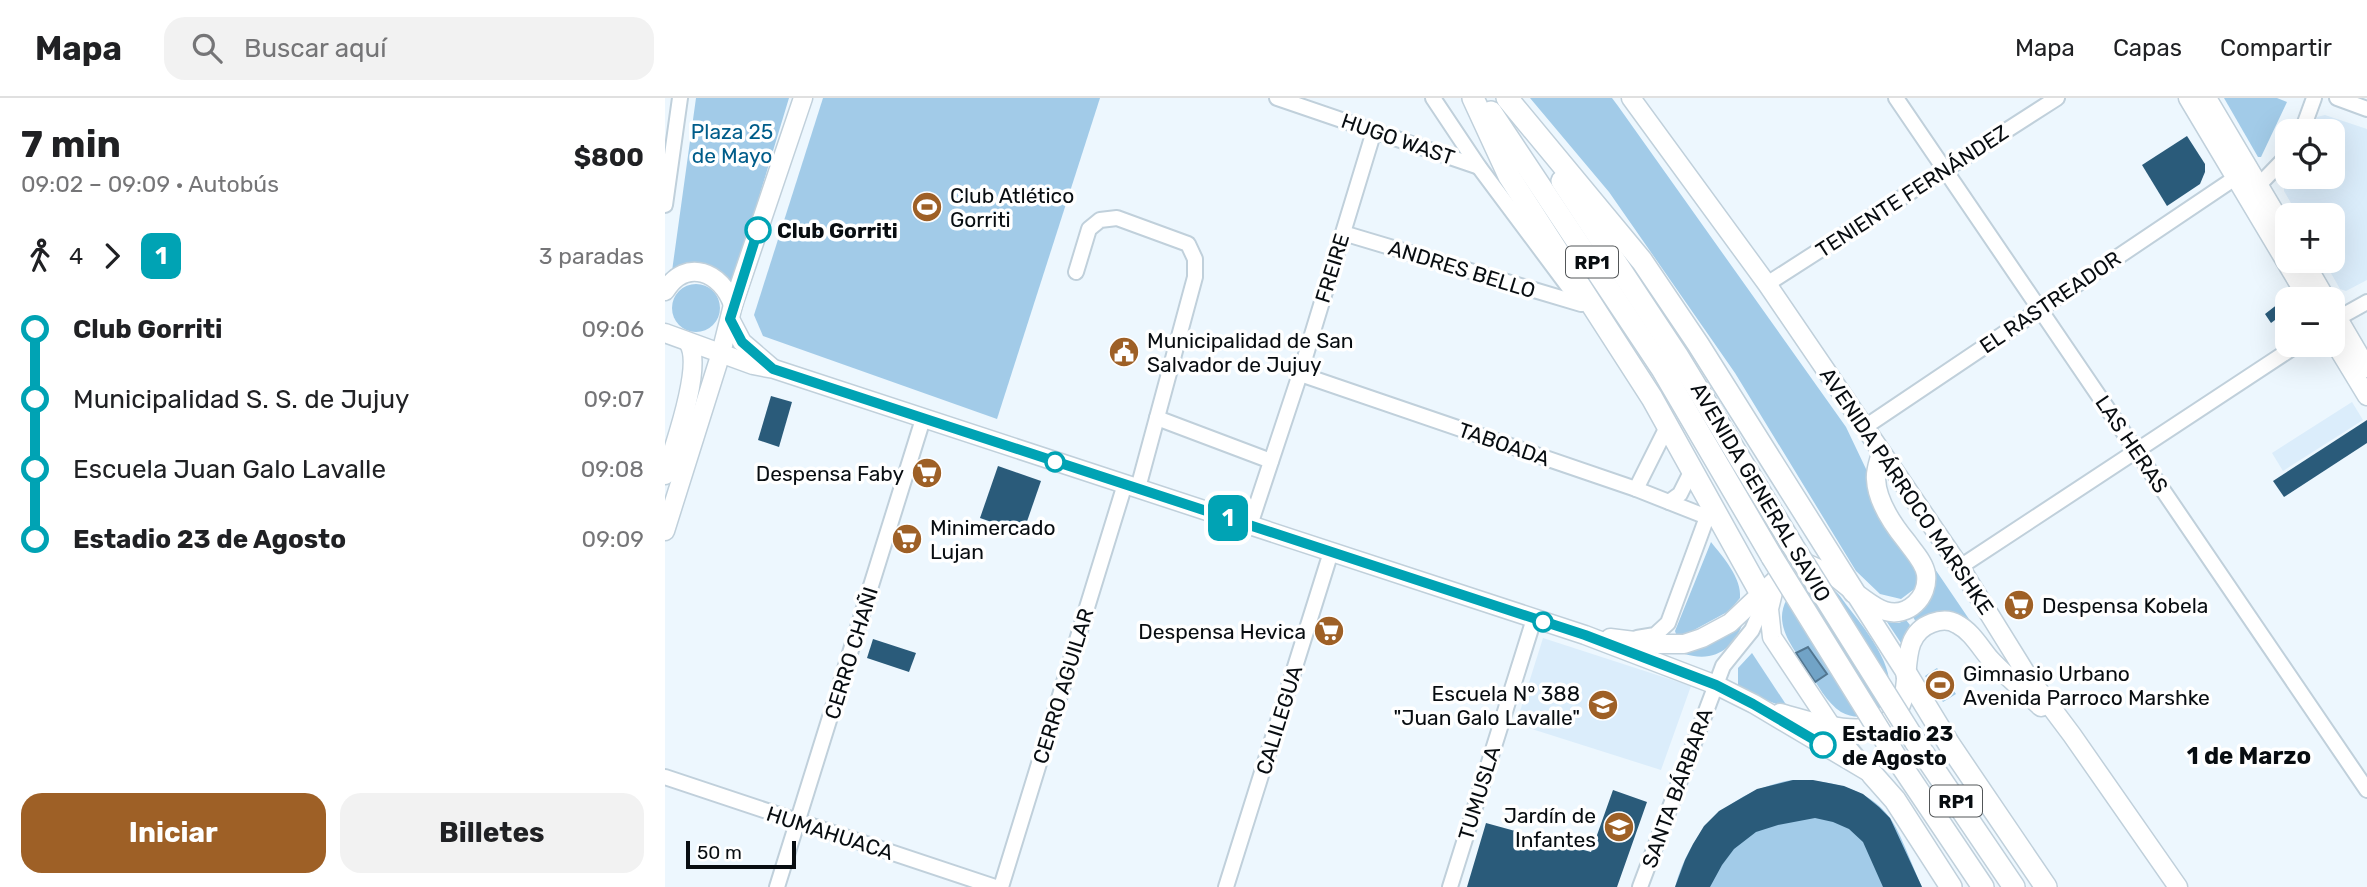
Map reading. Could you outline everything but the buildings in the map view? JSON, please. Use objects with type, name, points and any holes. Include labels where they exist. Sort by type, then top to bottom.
[{"type":"highway","points":[[1473,98],[1509,176],[1621,348],[1681,449],[1710,513],[1767,598]]},
{"type":"highway","name":"AVENIDA GENERAL SAVIO","points":[[1483,98],[1515,150],[1619,302],[1897,759],[1978,879]]},
{"type":"highway","points":[[1507,98],[1649,270],[1854,592]]},
{"type":"highway","name":"AVENIDA GENERAL SAVIO","points":[[1507,98],[1638,293],[1915,741],[2014,887]]},
{"type":"highway","points":[[1907,675],[1949,744],[2046,887]]},
{"type":"highway","points":[[1872,774],[1895,800],[1951,887]]},
{"type":"main road","points":[[665,531],[730,317],[803,98]]},
{"type":"main road","name":"AVENIDA PÁRROCO MARSHKE","points":[[1631,98],[1767,284],[1960,567],[2027,675],[2178,887]]},
{"type":"main road","points":[[2188,98],[2242,173],[2302,287]]},
{"type":"main road","points":[[2207,98],[2242,173]]},
{"type":"main road","points":[[2252,190],[2275,218]]},
{"type":"main road","points":[[665,290],[679,276],[690,272],[703,272],[714,276],[723,284],[730,317],[742,342],[773,369]]},
{"type":"main road","points":[[678,336],[720,335],[730,317]]},
{"type":"main road","points":[[2345,333],[2367,368]]},
{"type":"main road","points":[[678,336],[754,365],[1585,635],[1716,685],[1872,774]]},
{"type":"main road","points":[[665,475],[694,368],[692,349],[678,336]]},
{"type":"main road","points":[[2343,357],[2367,396]]},
{"type":"main road","points":[[1585,635],[1659,644],[1684,644],[1710,635],[1730,623],[1767,598],[1789,569],[1808,564],[1834,576],[1882,610],[1907,610],[1917,603],[1924,593],[1924,566],[1886,512],[1875,477],[1881,453]]},
{"type":"main road","points":[[1854,592],[1907,675]]},
{"type":"main road","points":[[1767,598],[1772,637],[1830,724]]},
{"type":"main road","points":[[1753,704],[1859,730],[1887,722],[1899,709],[1907,675],[1909,650],[1915,633],[1939,620],[1955,622],[2012,680],[2072,735]]},
{"type":"street","points":[[665,205],[680,98]]},
{"type":"street","name":"HUGO WAST","points":[[1277,98],[1479,167]]},
{"type":"street","points":[[1433,98],[1479,167],[1581,304],[1664,433],[1681,449]]},
{"type":"street","name":"LAS HERAS","points":[[1896,98],[2367,790]]},
{"type":"street","name":"TENIENTE FERNÁNDEZ","points":[[1767,284],[2057,98]]},
{"type":"street","points":[[2306,119],[2314,98]]},
{"type":"street","points":[[2337,98],[2367,108]]},
{"type":"street","name":"FREIRE","points":[[1250,525],[1300,374],[1374,131]]},
{"type":"street","points":[[2252,190],[2275,168]]},
{"type":"street","name":"EL RASTREADOR","points":[[1865,427],[2242,173]]},
{"type":"street","name":"CERRO AGUILAR","points":[[998,887],[1157,418],[1195,277],[1195,260],[1188,244],[1117,218],[1100,220],[1089,229],[1076,272]]},
{"type":"street","name":"ANDRES BELLO","points":[[1343,233],[1581,304]]},
{"type":"street","points":[[2345,311],[2367,302]]},
{"type":"street","points":[[1960,567],[2279,357]]},
{"type":"street","name":"TABOADA","points":[[1300,374],[1669,502],[1710,513]]},
{"type":"street","points":[[1157,418],[1271,461]]},
{"type":"street","name":"CERRO CHAÑI","points":[[777,887],[923,419]]},
{"type":"street","points":[[1636,489],[1664,433]]},
{"type":"street","points":[[1669,502],[1680,494],[1692,470]]},
{"type":"street","points":[[1618,639],[1655,635],[1668,622],[1710,513]]},
{"type":"street","name":"CALILEGUA","points":[[1226,887],[1331,552]]},
{"type":"street","name":"SANTA BÁRBARA","points":[[1640,887],[1723,666],[1752,630],[1767,598]]},
{"type":"street","name":"TUMUSLA","points":[[1450,887],[1534,619]]},
{"type":"street","points":[[1830,724],[1872,774]]},
{"type":"street","name":"HUMAHUACA","points":[[665,777],[998,887]]},
{"type":"shaded area","points":[[2325,115],[2337,119],[2316,119]]},
{"type":"shaded area","points":[[2345,122],[2367,129],[2367,280],[2346,291],[2345,287],[2339,287],[2331,273],[2345,273],[2345,203],[2291,203],[2284,191],[2345,189]]},
{"type":"shaded area","points":[[2352,402],[2363,420],[2283,471],[2272,453]]},
{"type":"shaded area","name":"Escuela N° 388 \"Juan Galo Lavalle\"","points":[[1543,638],[1691,686],[1661,770],[1516,724]]},
{"type":"shaded area","points":[[1808,647],[1827,674],[1815,682],[1796,653]]},
{"type":"green space","name":"Plaza 25 de Mayo","points":[[696,98],[789,98],[733,283],[719,270],[705,265],[690,265],[672,271]]},
{"type":"green space","name":"Club Atlético Gorriti","points":[[823,98],[1100,98],[997,419],[763,336],[754,315]]},
{"type":"green space","points":[[1530,98],[1612,98],[1846,427],[1866,469],[1870,496],[1917,571],[1917,587],[1901,599],[1880,594],[1856,571],[1735,373],[1609,192]]},
{"type":"green space","points":[[2224,98],[2277,98],[2287,102],[2279,119],[2275,119],[2275,127],[2261,157],[2258,157]]},
{"type":"green space","points":[[696,284],[705,285],[713,291],[719,299],[719,317],[713,325],[705,331],[696,332],[687,331],[679,325],[673,317],[672,308],[673,299],[679,291],[687,285]]},
{"type":"green space","points":[[1711,542],[1735,575],[1740,598],[1729,611],[1683,636],[1676,634],[1675,631]]},
{"type":"green space","points":[[1935,569],[1971,622],[1969,624],[1937,613],[1916,622],[1913,617],[1925,607],[1931,597]]},
{"type":"green space","points":[[1812,582],[1824,584],[1837,593],[1880,653],[1887,669],[1889,685],[1886,699],[1872,714],[1845,714],[1831,704],[1791,645],[1783,627],[1783,609],[1792,592]]},
{"type":"green space","points":[[1744,620],[1734,639],[1721,652],[1703,657],[1682,653],[1707,644]]},
{"type":"green space","points":[[1906,620],[1910,625],[1904,635],[1903,646],[1887,622],[1899,623]]},
{"type":"green space","points":[[1752,653],[1789,709],[1738,689],[1738,668]]},
{"type":"green space","name":"Gimnasio Urbano Avenida Parroco Marshke","points":[[1937,668],[1956,694],[1943,702],[1925,676]]},
{"type":"green space","name":"Estadio 23 de Agosto","points":[[1792,780],[1846,787],[1859,792],[1881,807],[1898,832],[1922,887],[1675,887],[1692,847],[1717,815],[1751,793]]},
{"type":"bus line","name":"1","points":[[758,230],[730,319],[742,342],[773,369],[1585,635],[1716,685],[1823,745]]},
{"type":"place","name":"Club Atlético Gorriti","points":[[927,207]]},
{"type":"place","name":"Club Gorriti","points":[[758,230]]},
{"type":"place","name":"Municipalidad de San Salvador de Jujuy","points":[[1124,352]]},
{"type":"place","name":"Despensa Faby","points":[[927,473]]},
{"type":"place","name":"Minimercado Lujan","points":[[907,539]]},
{"type":"place","name":"Despensa Kobela","points":[[2019,605]]},
{"type":"place","name":"Despensa Hevica","points":[[1329,631]]},
{"type":"place","name":"Gimnasio Urbano Avenida Parroco Marshke","points":[[1940,685]]},
{"type":"place","name":"Escuela N° 388 \"Juan Galo Lavalle\"","points":[[1603,705]]},
{"type":"place","name":"Estadio 23 de Agosto","points":[[1823,745]]},
{"type":"place","name":"Jardín de Infantes","points":[[1619,827]]},
{"type":"district","name":"1 de Marzo","points":[[2249,756]]}]
